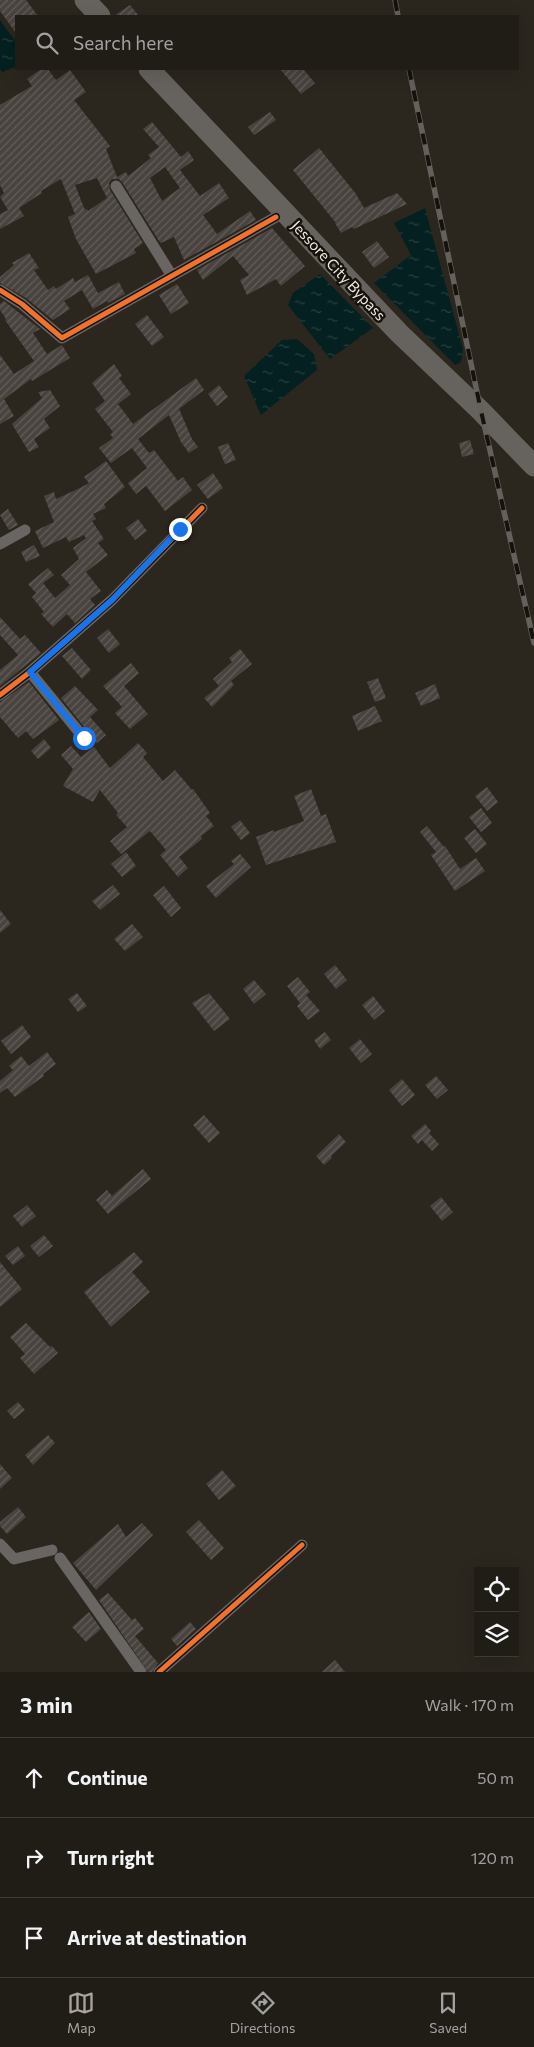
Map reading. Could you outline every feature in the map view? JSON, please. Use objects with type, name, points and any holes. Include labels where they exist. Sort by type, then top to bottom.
[{"type":"highway","points":[[85,0],[99,15]]},
{"type":"highway","name":"Jessore City Bypass","points":[[150,70],[399,333],[481,411],[534,466]]},
{"type":"street","points":[[116,186],[172,276]]},
{"type":"street","points":[[0,290],[22,304],[62,338],[276,217]]},
{"type":"street","points":[[0,695],[30,672],[112,600],[202,508]]},
{"type":"street","points":[[0,544],[25,530]]},
{"type":"street","points":[[30,672],[84,738]]},
{"type":"street","points":[[0,1544],[14,1559],[56,1554],[141,1672]]},
{"type":"street","points":[[159,1672],[302,1545]]},
{"type":"water","points":[[0,20],[15,41],[15,67],[2,72],[0,69]]},
{"type":"water","points":[[425,208],[463,349],[461,362],[455,365],[374,283],[411,255],[394,223]]},
{"type":"water","points":[[320,274],[373,328],[330,359],[288,305],[293,293]]},
{"type":"water","points":[[297,339],[314,354],[317,370],[261,415],[244,376],[282,340]]},
{"type":"building","points":[[0,0],[26,0],[37,15],[15,15],[15,32],[0,11]]},
{"type":"building","points":[[130,5],[138,15],[115,15]]},
{"type":"building","points":[[40,70],[49,70],[56,80],[70,70],[86,92],[74,100],[110,146],[106,149],[117,177],[126,172],[128,176],[151,158],[148,155],[159,147],[143,129],[152,122],[181,157],[188,151],[194,160],[180,170],[200,196],[219,183],[229,198],[203,215],[217,234],[250,211],[256,220],[184,260],[174,237],[161,243],[122,182],[119,179],[112,179],[109,183],[110,190],[143,243],[134,249],[136,253],[96,274],[76,239],[68,217],[75,214],[61,179],[19,208],[24,216],[0,229],[0,214],[8,210],[0,197],[4,193],[0,185],[0,105],[32,86],[27,79]],"holes":[[[165,167],[180,188],[162,201],[150,178]],[[97,178],[107,198],[88,211],[87,209],[85,210],[75,185]]]},
{"type":"building","points":[[281,70],[304,70],[315,83],[301,94]]},
{"type":"building","points":[[270,112],[276,120],[254,135],[248,127]]},
{"type":"building","points":[[319,148],[356,194],[364,208],[397,193],[407,204],[354,229],[352,227],[341,233],[336,223],[293,170]]},
{"type":"building","points":[[272,228],[305,266],[281,286],[276,279],[247,295],[240,280],[249,275],[233,256],[203,280],[197,270]]},
{"type":"building","points":[[377,241],[389,257],[374,268],[362,252]]},
{"type":"building","points":[[29,253],[39,268],[34,270],[48,290],[54,286],[56,289],[73,278],[75,282],[88,275],[98,293],[119,282],[125,294],[93,309],[82,290],[64,301],[70,309],[53,320],[26,298],[0,283],[0,277],[14,265],[12,263]]},
{"type":"building","points":[[177,284],[189,303],[171,314],[159,295]]},
{"type":"building","points":[[4,301],[40,329],[33,333],[47,354],[62,345],[70,358],[32,381],[31,379],[4,399],[14,416],[0,424],[0,355],[14,374],[34,361],[0,310],[0,304]]},
{"type":"building","points":[[147,315],[164,337],[152,346],[135,324]]},
{"type":"building","points":[[114,364],[122,376],[119,378],[131,394],[118,404],[133,424],[196,378],[204,390],[179,409],[192,439],[198,447],[189,453],[181,442],[169,415],[138,439],[149,453],[154,450],[178,481],[183,477],[192,490],[165,511],[146,486],[136,494],[128,483],[147,468],[132,448],[111,463],[99,448],[113,438],[110,434],[113,432],[95,409],[105,401],[92,383]]},
{"type":"building","points":[[219,385],[228,397],[217,406],[208,394]]},
{"type":"building","points":[[50,390],[60,406],[44,419],[50,428],[34,439],[39,447],[29,452],[12,424],[42,398],[38,392]]},
{"type":"building","points":[[470,440],[474,454],[462,457],[459,443]]},
{"type":"building","points":[[228,443],[236,460],[225,464],[218,447]]},
{"type":"building","points":[[106,461],[125,487],[104,504],[106,508],[93,514],[96,519],[92,521],[104,539],[98,543],[108,555],[86,572],[101,591],[90,599],[95,605],[75,623],[67,614],[53,627],[41,614],[44,612],[32,597],[36,593],[28,584],[48,568],[54,575],[43,583],[55,598],[70,585],[61,575],[79,559],[73,548],[86,538],[84,535],[69,542],[66,537],[43,548],[35,531],[54,522],[44,496],[54,492],[56,499],[89,483],[84,477]]},
{"type":"building","points":[[213,473],[223,488],[208,499],[197,485]]},
{"type":"building","points":[[8,509],[18,525],[9,530],[0,515]]},
{"type":"building","points":[[138,519],[147,531],[135,540],[126,528]]},
{"type":"building","points":[[34,545],[40,556],[26,562],[21,552]]},
{"type":"building","points":[[0,617],[20,639],[25,635],[41,653],[0,686],[0,670],[18,655],[0,635]]},
{"type":"building","points":[[108,629],[120,644],[109,653],[97,638]]},
{"type":"building","points":[[72,648],[91,670],[82,679],[62,656]]},
{"type":"building","points":[[240,649],[252,664],[231,681],[234,685],[212,707],[204,698],[219,686],[213,679],[232,662],[229,658]]},
{"type":"building","points":[[131,663],[139,673],[124,686],[148,714],[130,729],[115,713],[122,707],[103,686]]},
{"type":"building","points":[[378,678],[386,698],[375,702],[367,682]]},
{"type":"building","points":[[29,682],[59,720],[33,739],[26,731],[18,738],[0,717],[0,702]]},
{"type":"building","points":[[435,684],[440,698],[421,706],[415,693]]},
{"type":"building","points":[[75,686],[98,710],[90,717],[106,735],[97,743],[61,698]]},
{"type":"building","points":[[375,706],[382,721],[358,731],[352,716]]},
{"type":"building","points":[[44,739],[51,748],[38,759],[31,751]]},
{"type":"building","points":[[138,743],[147,753],[143,757],[163,781],[175,770],[193,789],[210,813],[206,816],[214,826],[201,836],[202,839],[179,857],[188,868],[178,877],[160,855],[166,850],[150,831],[121,854],[110,841],[127,827],[116,815],[118,813],[100,790],[93,802],[63,786],[73,769],[61,755],[71,746],[81,757],[94,747],[110,768]]},
{"type":"building","points":[[487,787],[498,802],[487,811],[475,796]]},
{"type":"building","points":[[311,789],[321,816],[326,814],[336,842],[266,865],[256,837],[304,821],[294,796]]},
{"type":"building","points":[[481,808],[492,823],[481,832],[469,817]]},
{"type":"building","points":[[240,820],[250,833],[241,840],[231,827]]},
{"type":"building","points":[[427,826],[445,846],[460,869],[476,858],[485,871],[455,891],[431,855],[436,852],[420,832]]},
{"type":"building","points":[[475,829],[487,844],[476,853],[464,838]]},
{"type":"building","points":[[126,852],[136,866],[122,877],[111,864]]},
{"type":"building","points":[[240,854],[251,867],[216,898],[206,886],[234,864],[231,861]]},
{"type":"building","points":[[113,885],[120,894],[100,910],[92,901]]},
{"type":"building","points":[[164,886],[181,908],[171,917],[153,895]]},
{"type":"building","points":[[0,910],[11,924],[0,933]]},
{"type":"building","points":[[132,924],[143,937],[125,951],[114,939]]},
{"type":"building","points":[[335,965],[347,980],[336,989],[324,974]]},
{"type":"building","points":[[298,977],[310,992],[306,995],[320,1011],[308,1020],[297,1006],[300,1003],[287,986]]},
{"type":"building","points":[[254,980],[266,994],[254,1004],[243,989]]},
{"type":"building","points":[[77,993],[87,1006],[78,1012],[68,999]]},
{"type":"building","points":[[209,993],[230,1019],[214,1031],[192,1003]]},
{"type":"building","points":[[373,996],[385,1011],[374,1020],[362,1005]]},
{"type":"building","points":[[22,1025],[31,1037],[11,1054],[1,1041]]},
{"type":"building","points":[[325,1032],[331,1040],[320,1049],[314,1040]]},
{"type":"building","points":[[360,1039],[372,1054],[361,1063],[349,1048]]},
{"type":"building","points":[[47,1052],[56,1064],[43,1074],[44,1076],[15,1097],[7,1088],[0,1093],[0,1081],[13,1070],[9,1066],[21,1056],[29,1066]]},
{"type":"building","points":[[436,1076],[448,1090],[437,1099],[425,1085]]},
{"type":"building","points":[[402,1079],[415,1095],[402,1106],[389,1090]]},
{"type":"building","points":[[204,1115],[220,1133],[209,1143],[193,1125]]},
{"type":"building","points":[[425,1124],[431,1131],[429,1133],[439,1144],[432,1151],[422,1140],[418,1144],[411,1136]]},
{"type":"building","points":[[339,1134],[346,1142],[324,1165],[316,1156]]},
{"type":"building","points":[[143,1169],[151,1179],[108,1214],[96,1200],[107,1190],[112,1196]]},
{"type":"building","points":[[441,1197],[453,1212],[442,1221],[430,1206]]},
{"type":"building","points":[[27,1205],[36,1216],[22,1227],[13,1216]]},
{"type":"building","points":[[44,1235],[53,1246],[39,1257],[30,1246]]},
{"type":"building","points":[[18,1246],[25,1256],[13,1265],[5,1256]]},
{"type":"building","points":[[134,1252],[143,1262],[132,1272],[150,1292],[111,1327],[84,1292]]},
{"type":"building","points":[[0,1262],[22,1289],[0,1307]]},
{"type":"building","points":[[26,1323],[58,1353],[34,1374],[20,1358],[25,1354],[10,1337]]},
{"type":"building","points":[[18,1402],[25,1410],[14,1419],[7,1411]]},
{"type":"building","points":[[48,1435],[55,1443],[33,1465],[25,1455]]},
{"type":"building","points":[[0,1464],[12,1478],[0,1489]]},
{"type":"building","points":[[222,1470],[236,1486],[219,1500],[206,1484]]},
{"type":"building","points":[[18,1507],[26,1517],[7,1534],[0,1526],[0,1522]]},
{"type":"building","points":[[199,1520],[224,1548],[211,1560],[186,1532]]},
{"type":"building","points":[[142,1523],[153,1535],[96,1590],[73,1563],[118,1524],[126,1537]]},
{"type":"building","points":[[108,1593],[132,1620],[135,1618],[144,1629],[135,1636],[158,1663],[152,1672],[148,1672],[99,1600]]},
{"type":"building","points":[[89,1612],[101,1629],[86,1642],[72,1627]]},
{"type":"building","points":[[190,1622],[196,1629],[177,1646],[171,1639]]},
{"type":"building","points":[[335,1660],[345,1672],[322,1672]]},
{"type":"railway","points":[[395,0],[398,15]]},
{"type":"railway","points":[[409,70],[481,411],[534,643]]},
{"type":"cycle path","points":[[0,290],[22,304],[62,338],[276,217]]},
{"type":"cycle path","points":[[0,695],[30,672],[112,600],[202,508]]},
{"type":"cycle path","points":[[159,1672],[302,1545]]},
{"type":"route","points":[[84,738],[30,672],[133,580],[180,529]]}]
